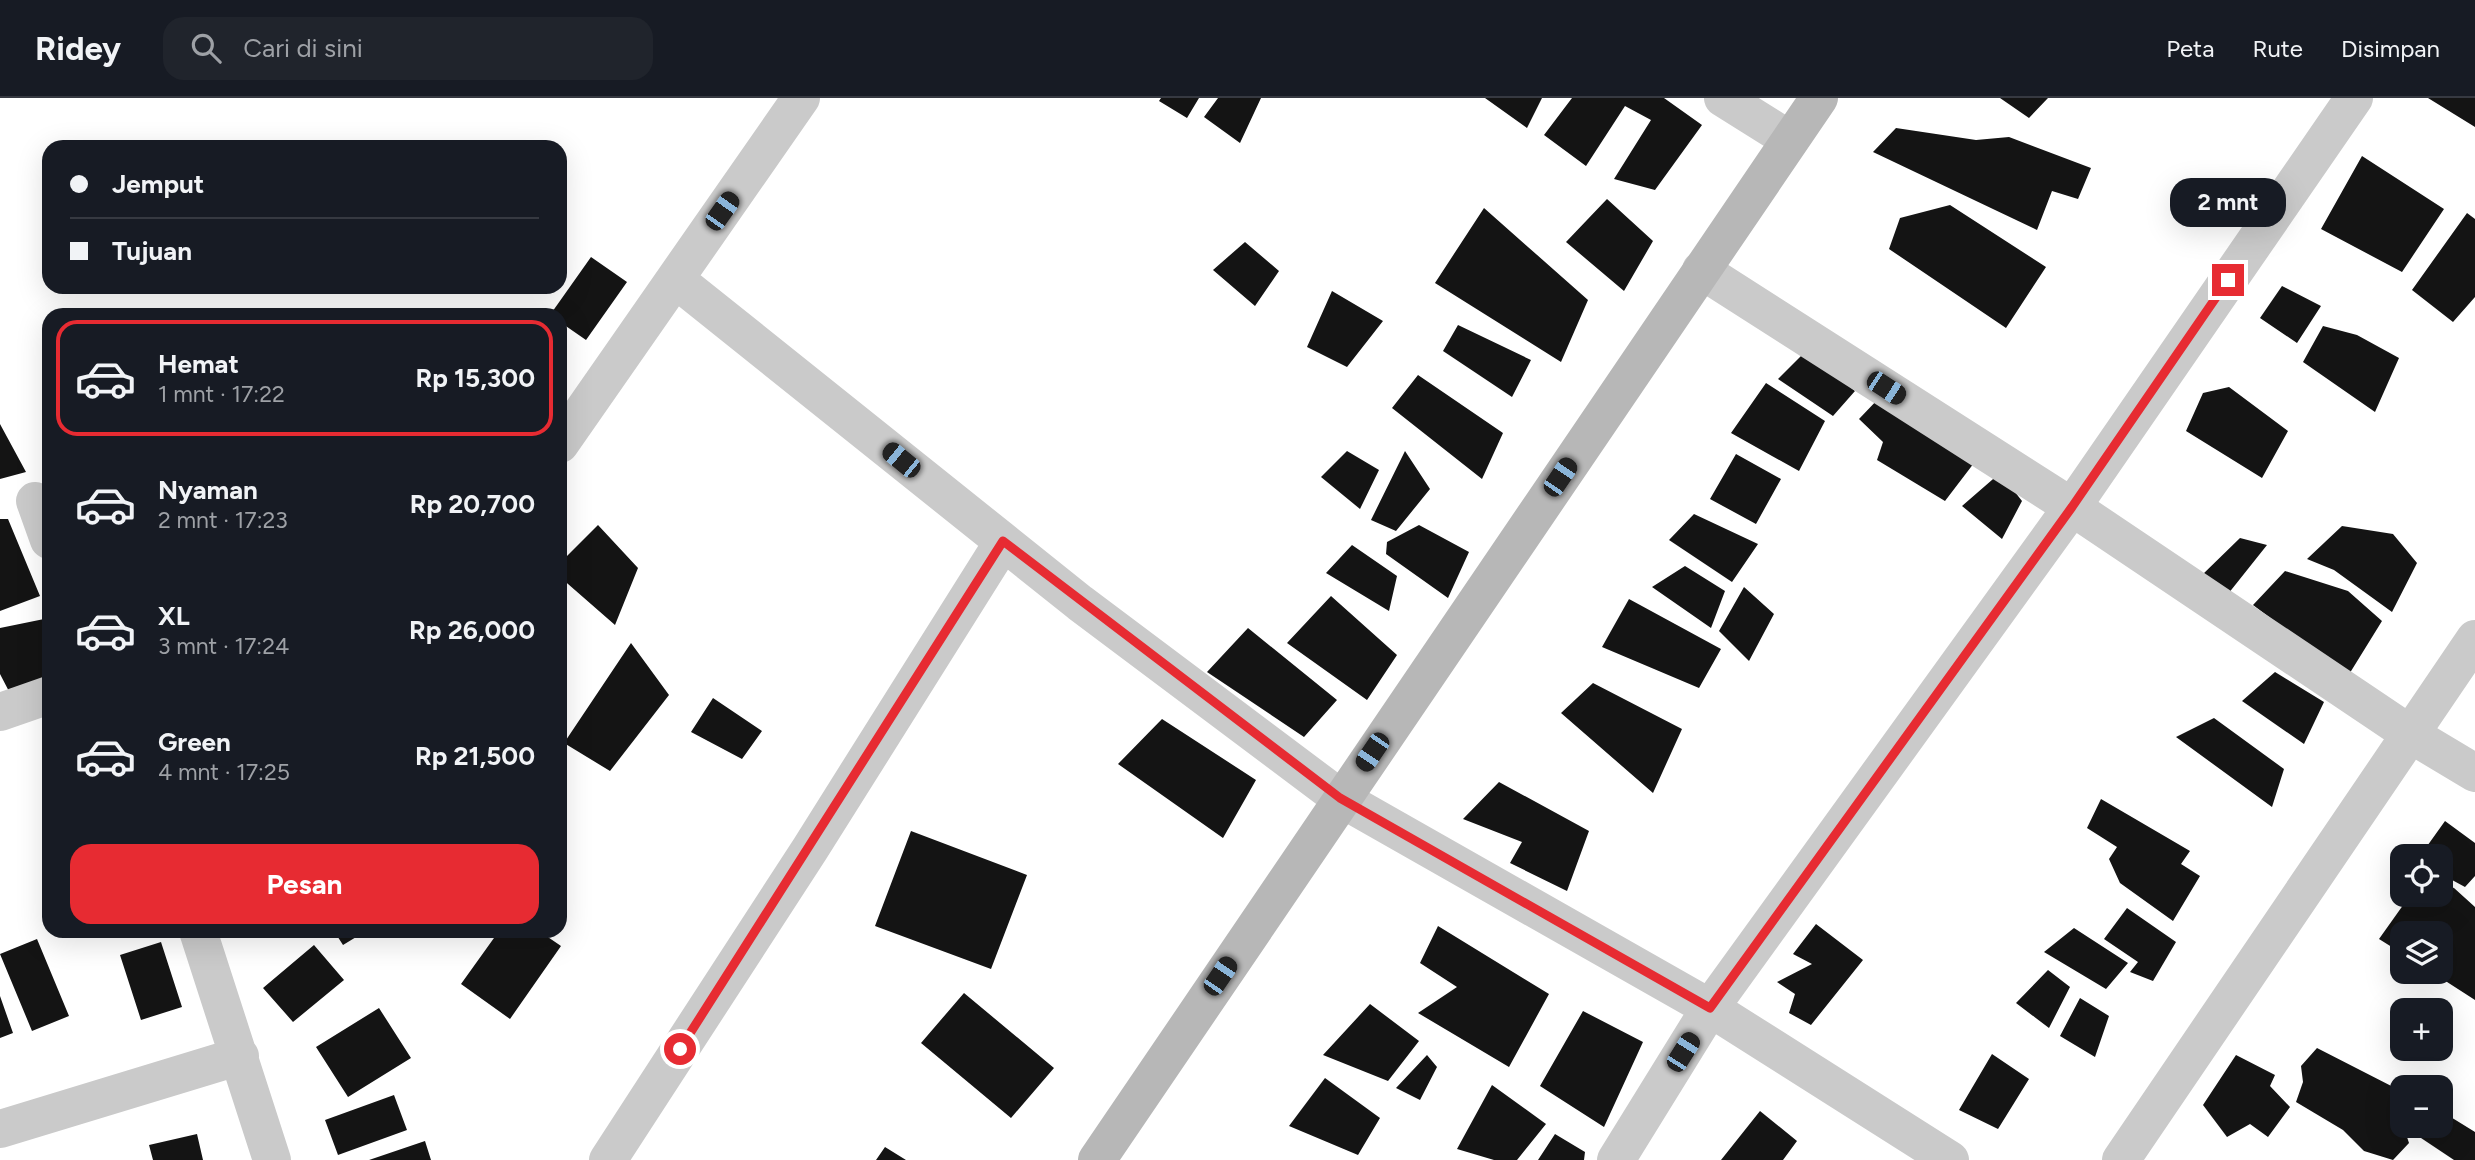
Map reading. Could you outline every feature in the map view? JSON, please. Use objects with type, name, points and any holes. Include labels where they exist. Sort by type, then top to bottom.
[{"type":"main road","points":[[1097,1160],[1340,798],[1819,98]]},
{"type":"street","points":[[567,434],[801,98]]},
{"type":"street","points":[[1723,98],[1790,140]]},
{"type":"street","points":[[1616,1160],[1710,1008],[2072,507],[2354,98]]},
{"type":"street","points":[[1701,270],[2072,507],[2410,734],[2475,773]]},
{"type":"street","points":[[675,279],[1003,541],[1340,798],[1710,1008],[1950,1160]]},
{"type":"street","points":[[35,501],[42,520]]},
{"type":"street","points":[[608,1160],[803,861],[1003,541]]},
{"type":"street","points":[[2121,1160],[2475,639]]},
{"type":"street","points":[[0,712],[42,697]]},
{"type":"street","points":[[208,938],[272,1160]]},
{"type":"street","points":[[0,1129],[240,1056]]},
{"type":"building","points":[[1161,98],[1199,98],[1187,118],[1159,101]]},
{"type":"building","points":[[1218,98],[1261,98],[1240,143],[1204,117]]},
{"type":"building","points":[[1485,98],[1542,98],[1527,128]]},
{"type":"building","points":[[1572,98],[1664,98],[1702,125],[1655,190],[1614,179],[1651,120],[1625,106],[1586,166],[1544,135]]},
{"type":"building","points":[[2000,98],[2048,98],[2029,118]]},
{"type":"building","points":[[2428,98],[2475,98],[2475,127]]},
{"type":"building","points":[[1896,128],[1976,140],[2009,137],[2091,168],[2078,199],[2052,191],[2037,230],[1873,152]]},
{"type":"building","points":[[2362,156],[2444,209],[2402,272],[2321,229]]},
{"type":"building","points":[[1607,199],[1653,241],[1624,291],[1566,242]]},
{"type":"building","points":[[1950,205],[2046,267],[2006,328],[1889,249],[1900,218]]},
{"type":"building","points":[[1484,208],[1588,300],[1561,362],[1435,283]]},
{"type":"building","points":[[2467,213],[2475,219],[2475,297],[2453,322],[2412,290]]},
{"type":"building","points":[[1245,242],[1279,271],[1255,306],[1213,270]]},
{"type":"building","points":[[591,257],[627,282],[586,340],[567,327],[567,308],[555,308]]},
{"type":"building","points":[[2282,286],[2321,306],[2297,343],[2260,318]]},
{"type":"building","points":[[1332,291],[1383,321],[1347,367],[1307,347]]},
{"type":"building","points":[[1458,325],[1531,360],[1512,397],[1443,351]]},
{"type":"building","points":[[2323,326],[2357,335],[2399,358],[2375,412],[2303,362]]},
{"type":"building","points":[[1806,351],[1855,391],[1833,416],[1778,379]]},
{"type":"building","points":[[1418,375],[1503,433],[1482,479],[1392,408]]},
{"type":"building","points":[[1766,383],[1825,421],[1799,471],[1731,433]]},
{"type":"building","points":[[2229,387],[2288,431],[2262,478],[2186,431],[2203,393]]},
{"type":"building","points":[[1880,397],[1974,463],[1945,501],[1877,460],[1883,442],[1859,419]]},
{"type":"building","points":[[0,424],[26,472],[0,479]]},
{"type":"building","points":[[1347,451],[1379,470],[1360,509],[1321,477]]},
{"type":"building","points":[[1405,451],[1430,489],[1396,531],[1371,520]]},
{"type":"building","points":[[1736,454],[1781,479],[1756,524],[1710,499]]},
{"type":"building","points":[[2000,473],[2022,501],[2002,539],[1962,506]]},
{"type":"building","points":[[1694,514],[1758,544],[1732,582],[1669,540]]},
{"type":"building","points":[[0,519],[8,519],[40,596],[0,611]]},
{"type":"building","points":[[598,525],[638,568],[615,625],[567,583],[567,556]]},
{"type":"building","points":[[1419,525],[1469,552],[1448,598],[1386,554],[1387,542]]},
{"type":"building","points":[[2342,526],[2393,534],[2417,563],[2392,612],[2334,570],[2307,559]]},
{"type":"building","points":[[2240,538],[2267,545],[2228,594],[2201,576]]},
{"type":"building","points":[[1352,545],[1397,576],[1389,611],[1326,573]]},
{"type":"building","points":[[1685,566],[1725,591],[1711,628],[1652,587]]},
{"type":"building","points":[[2285,571],[2348,591],[2382,621],[2348,676],[2253,605]]},
{"type":"building","points":[[1744,587],[1774,614],[1749,661],[1719,631]]},
{"type":"building","points":[[1331,596],[1397,655],[1367,700],[1287,643]]},
{"type":"building","points":[[1629,599],[1721,649],[1699,688],[1602,647]]},
{"type":"building","points":[[42,619],[42,692],[14,701],[0,674],[0,628]]},
{"type":"building","points":[[1248,628],[1337,700],[1304,737],[1207,672]]},
{"type":"building","points":[[631,643],[669,695],[610,771],[567,745],[567,739]]},
{"type":"building","points":[[2275,672],[2324,702],[2304,744],[2242,701]]},
{"type":"building","points":[[1593,683],[1682,729],[1653,793],[1561,713]]},
{"type":"building","points":[[713,698],[762,731],[742,759],[691,732]]},
{"type":"building","points":[[2214,718],[2284,769],[2272,807],[2176,737]]},
{"type":"building","points":[[1162,719],[1256,780],[1223,838],[1118,764]]},
{"type":"building","points":[[1499,782],[1589,831],[1567,891],[1510,863],[1522,842],[1463,819]]},
{"type":"building","points":[[2101,799],[2190,851],[2181,864],[2200,876],[2173,921],[2120,883],[2109,859],[2117,847],[2087,828]]},
{"type":"building","points":[[2445,821],[2475,843],[2475,876],[2465,887],[2453,880],[2453,844],[2429,844]]},
{"type":"building","points":[[911,831],[1027,875],[991,969],[875,926]]},
{"type":"building","points":[[2453,888],[2475,907],[2475,1000],[2450,984],[2453,984],[2453,921],[2392,921],[2402,907],[2453,907]]},
{"type":"building","points":[[2127,908],[2176,942],[2153,981],[2130,972],[2138,962],[2104,939]]},
{"type":"building","points":[[1816,924],[1863,960],[1811,1025],[1789,1013],[1795,994],[1777,982],[1812,964],[1793,954]]},
{"type":"building","points":[[2390,924],[2390,946],[2379,939]]},
{"type":"building","points":[[1438,926],[1549,994],[1509,1067],[1418,1013],[1457,987],[1420,963]]},
{"type":"building","points":[[2074,928],[2128,963],[2106,989],[2044,952]]},
{"type":"building","points":[[338,938],[354,938],[343,945]]},
{"type":"building","points":[[494,938],[549,938],[561,946],[510,1019],[461,984]]},
{"type":"building","points":[[37,939],[69,1016],[32,1031],[0,954]]},
{"type":"building","points":[[161,942],[182,1007],[141,1020],[120,955]]},
{"type":"building","points":[[314,945],[344,980],[293,1022],[263,988]]},
{"type":"building","points":[[2048,970],[2070,987],[2049,1028],[2016,1003]]},
{"type":"building","points":[[964,993],[1054,1068],[1011,1118],[921,1043]]},
{"type":"building","points":[[0,996],[13,1033],[0,1038]]},
{"type":"building","points":[[2080,998],[2109,1016],[2095,1057],[2060,1036]]},
{"type":"building","points":[[1370,1004],[1419,1041],[1388,1081],[1323,1055]]},
{"type":"building","points":[[379,1008],[411,1058],[348,1097],[316,1047]]},
{"type":"building","points":[[1583,1011],[1643,1042],[1604,1127],[1540,1086]]},
{"type":"building","points":[[2317,1048],[2390,1085],[2390,1138],[2407,1138],[2409,1143],[2393,1160],[2364,1151],[2343,1130],[2296,1102],[2303,1082],[2301,1066]]},
{"type":"building","points":[[1992,1054],[2029,1079],[1998,1129],[1959,1110]]},
{"type":"building","points":[[1427,1055],[1437,1067],[1420,1100],[1396,1088]]},
{"type":"building","points":[[2236,1055],[2275,1075],[2270,1086],[2290,1107],[2268,1137],[2250,1124],[2227,1137],[2203,1105]]},
{"type":"building","points":[[1325,1078],[1380,1118],[1358,1155],[1289,1126]]},
{"type":"building","points":[[1492,1085],[1546,1124],[1517,1160],[1494,1160],[1457,1149]]},
{"type":"building","points":[[394,1095],[407,1130],[338,1155],[325,1120]]},
{"type":"building","points":[[1760,1111],[1797,1141],[1783,1160],[1721,1160]]},
{"type":"building","points":[[2453,1118],[2475,1132],[2475,1160],[2454,1160],[2421,1138],[2453,1138]]},
{"type":"building","points":[[197,1134],[203,1160],[153,1160],[149,1145]]},
{"type":"building","points":[[1555,1134],[1585,1152],[1584,1160],[1538,1160]]},
{"type":"building","points":[[425,1141],[431,1160],[369,1160]]},
{"type":"building","points":[[885,1147],[906,1160],[876,1160]]},
{"type":"route","points":[[680,1049],[810,849],[1003,541],[1080,603],[1340,798],[1710,1008],[2072,507],[2228,280]]}]
